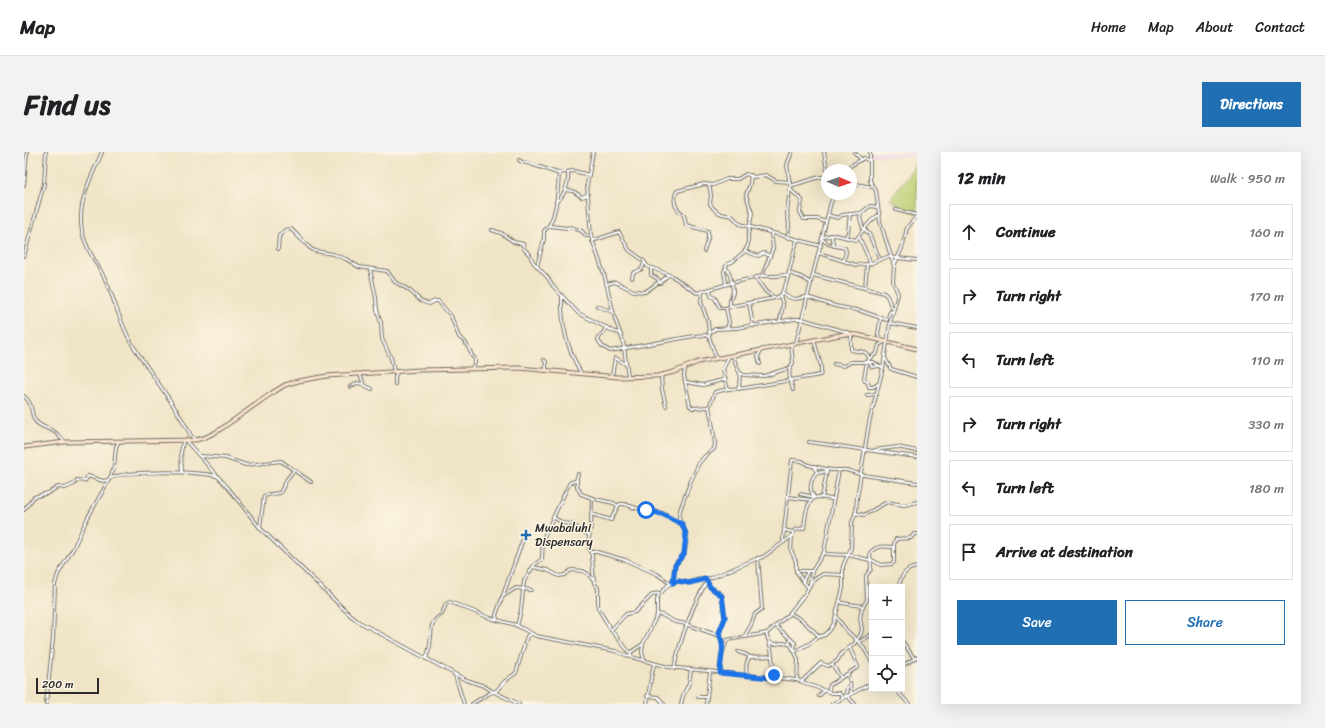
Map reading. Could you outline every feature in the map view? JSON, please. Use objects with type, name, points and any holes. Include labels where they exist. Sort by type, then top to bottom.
[{"type":"street","points":[[24,185],[27,152]]},
{"type":"street","points":[[24,256],[44,181],[46,152]]},
{"type":"street","points":[[102,152],[83,200],[81,222],[84,239],[106,281],[132,343],[196,440]]},
{"type":"street","points":[[593,152],[587,195],[591,236],[602,267],[624,348],[628,377]]},
{"type":"street","points":[[788,238],[789,224],[787,213],[790,182],[787,165],[792,152]]},
{"type":"street","points":[[824,152],[826,164]]},
{"type":"street","points":[[854,152],[861,160]]},
{"type":"street","points":[[795,651],[809,644],[818,637],[825,635],[834,623],[844,581],[843,566],[851,548],[852,520],[855,513],[860,475],[884,357],[884,342],[898,294],[893,282],[894,266],[877,207],[876,191],[870,181],[870,152]]},
{"type":"street","points":[[854,164],[865,158],[870,160]]},
{"type":"street","points":[[519,160],[559,173],[579,172],[589,175]]},
{"type":"street","points":[[537,266],[544,239],[544,231],[549,226],[556,202],[559,173]]},
{"type":"street","points":[[556,202],[565,190],[568,173]]},
{"type":"street","points":[[704,251],[708,238],[708,230],[686,225],[684,216],[675,206],[675,194],[678,190],[704,184],[713,185],[728,179],[736,179],[746,174],[754,177],[766,175],[776,181],[790,182]]},
{"type":"street","points":[[726,284],[724,273],[727,264],[732,262],[745,251],[748,244],[752,213],[746,195],[750,184],[751,175]]},
{"type":"street","points":[[790,187],[821,177]]},
{"type":"street","points":[[857,184],[874,187]]},
{"type":"street","points":[[709,185],[711,195],[710,203],[712,207],[720,214],[725,216],[731,215],[738,223],[821,246]]},
{"type":"street","points":[[790,187],[792,191],[802,200],[800,210],[803,219],[826,222]]},
{"type":"street","points":[[565,190],[573,191],[582,197],[587,195]]},
{"type":"street","points":[[796,343],[832,200]]},
{"type":"street","points":[[828,216],[837,218],[850,214],[861,213],[870,206],[877,207]]},
{"type":"street","points":[[894,266],[902,248],[907,228],[917,215],[896,210]]},
{"type":"street","points":[[861,213],[860,218],[863,227],[869,234],[880,260]]},
{"type":"street","points":[[846,237],[849,227],[850,214]]},
{"type":"street","points":[[822,238],[836,235],[855,240],[860,233],[865,230],[872,218],[879,215]]},
{"type":"street","points":[[549,226],[570,227],[582,231],[586,236],[591,236]]},
{"type":"street","points":[[278,249],[279,236],[285,230],[290,229],[315,251],[333,254],[349,260],[356,266],[387,271],[395,282],[410,290],[421,301],[429,304],[435,301],[439,302],[451,316],[459,337],[465,342],[472,353],[475,362],[471,369]]},
{"type":"street","points":[[492,230],[501,233],[514,242],[523,244],[533,262],[580,315],[620,333]]},
{"type":"street","points":[[592,241],[618,232],[629,250],[644,260],[646,265],[660,270],[695,293],[762,276],[785,275],[788,277]]},
{"type":"street","points":[[762,276],[773,247],[770,233]]},
{"type":"street","points":[[831,235],[834,246]]},
{"type":"street","points":[[859,236],[869,259],[865,288]]},
{"type":"street","points":[[822,238],[828,244],[846,249],[844,261]]},
{"type":"street","points":[[710,288],[711,296],[715,298],[720,308],[780,296],[788,277],[797,240]]},
{"type":"street","points":[[745,251],[758,256],[764,253],[770,256]]},
{"type":"street","points":[[819,253],[856,265],[868,264],[887,257],[917,260]]},
{"type":"street","points":[[632,278],[633,273],[642,269],[645,262]]},
{"type":"street","points":[[651,268],[651,276],[658,279],[659,282]]},
{"type":"street","points":[[726,268],[729,271],[733,286],[733,294],[730,299],[732,306]]},
{"type":"street","points":[[370,269],[381,323],[382,339],[391,358],[394,371]]},
{"type":"street","points":[[789,273],[801,277],[811,283]]},
{"type":"street","points":[[607,284],[615,282],[636,292],[645,292],[668,275]]},
{"type":"street","points":[[813,275],[886,294],[893,310]]},
{"type":"street","points":[[754,278],[766,292],[775,298]]},
{"type":"street","points":[[702,292],[701,302],[706,315],[709,336],[716,358]]},
{"type":"street","points":[[782,293],[794,299],[808,296],[835,306],[856,309],[888,320],[890,312],[893,310]]},
{"type":"street","points":[[562,296],[562,314],[567,342],[572,357],[581,373]]},
{"type":"street","points":[[780,296],[783,305],[780,320]]},
{"type":"street","points":[[749,303],[753,326]]},
{"type":"street","points":[[597,306],[613,312]]},
{"type":"street","points":[[726,308],[729,323],[727,328]]},
{"type":"street","points":[[881,318],[878,336],[884,342]]},
{"type":"street","points":[[709,336],[715,329],[753,326],[780,320],[802,319],[852,334],[917,349]]},
{"type":"street","points":[[890,323],[917,328]]},
{"type":"street","points":[[606,327],[604,332],[598,337],[599,342],[610,351],[705,335],[709,336]]},
{"type":"street","points":[[705,335],[709,328]]},
{"type":"street","points":[[24,447],[65,442],[196,440],[218,431],[272,392],[285,385],[327,376],[399,370],[519,368],[628,377],[661,375],[698,362],[716,358],[814,339],[852,334]]},
{"type":"street","points":[[852,334],[851,350],[865,352],[869,358]]},
{"type":"street","points":[[672,583],[675,565],[685,552],[687,536],[679,518],[680,510],[690,483],[702,459],[714,449],[715,444],[709,407],[715,392],[821,374],[821,366],[814,339]]},
{"type":"street","points":[[878,384],[873,387],[869,387],[868,382],[864,380],[869,358],[876,353],[879,345],[884,342]]},
{"type":"street","points":[[740,373],[744,375],[764,376],[789,368],[793,363],[791,344]]},
{"type":"street","points":[[760,364],[758,355],[762,349]]},
{"type":"street","points":[[731,355],[740,373],[739,389]]},
{"type":"street","points":[[728,389],[723,369],[731,355]]},
{"type":"street","points":[[884,357],[891,369],[917,377]]},
{"type":"street","points":[[612,376],[615,358],[626,364]]},
{"type":"street","points":[[544,360],[546,362],[546,370]]},
{"type":"street","points":[[834,364],[844,366],[852,362],[868,362],[875,363],[881,367]]},
{"type":"street","points":[[868,362],[872,367],[881,367]]},
{"type":"street","points":[[685,367],[685,382],[691,407],[709,407]]},
{"type":"street","points":[[789,368],[793,390]]},
{"type":"street","points":[[395,384],[395,376],[399,370]]},
{"type":"street","points":[[360,373],[366,387],[372,389]]},
{"type":"street","points":[[661,375],[662,389],[666,406]]},
{"type":"street","points":[[685,382],[703,385],[726,379]]},
{"type":"street","points":[[350,387],[357,383],[364,384]]},
{"type":"street","points":[[867,395],[876,394]]},
{"type":"street","points":[[24,396],[30,402],[34,418],[37,422],[51,430],[65,442]]},
{"type":"street","points":[[46,704],[52,645],[55,584],[57,576],[73,549],[87,519],[110,478],[114,467],[116,447],[119,440]]},
{"type":"street","points":[[184,441],[200,456],[260,528],[354,619],[426,659],[519,704]]},
{"type":"street","points":[[182,472],[180,453],[184,441]]},
{"type":"street","points":[[809,442],[917,457]]},
{"type":"street","points":[[873,450],[897,447],[917,451]]},
{"type":"street","points":[[200,456],[226,458],[246,465],[281,461],[311,482]]},
{"type":"street","points":[[784,542],[783,539],[792,460],[802,461],[807,465],[831,470],[849,471],[860,475],[917,483]]},
{"type":"street","points":[[815,466],[817,472]]},
{"type":"street","points":[[260,528],[264,496],[280,493],[286,479],[294,470]]},
{"type":"street","points":[[817,472],[820,473],[831,470]]},
{"type":"street","points":[[720,673],[721,656],[728,639],[766,633],[790,613],[805,594],[810,584],[813,570],[824,552],[839,470]]},
{"type":"street","points":[[822,498],[827,471]]},
{"type":"street","points":[[24,510],[33,498],[48,493],[58,487],[65,488],[74,484],[77,480],[84,481],[88,476],[103,481],[118,475],[157,472],[182,472],[217,476]]},
{"type":"street","points":[[816,497],[811,491],[811,486],[817,472]]},
{"type":"street","points":[[578,474],[577,486],[581,494],[592,499],[614,503],[618,506]]},
{"type":"street","points":[[517,626],[525,580],[533,567],[540,562],[542,557],[543,539],[570,483],[576,481],[577,479]]},
{"type":"street","points":[[800,494],[833,499]]},
{"type":"street","points":[[788,497],[812,500]]},
{"type":"street","points":[[611,630],[626,614],[636,612],[652,595],[660,593],[672,583],[678,581],[689,583],[706,579],[764,556],[784,542],[795,529],[804,528],[807,513],[812,500],[816,497]]},
{"type":"street","points":[[592,499],[588,545],[591,552],[594,582]]},
{"type":"street","points":[[855,513],[864,515],[887,502],[906,504],[917,502]]},
{"type":"street","points":[[591,514],[611,520],[618,506],[620,504],[624,504],[635,508],[662,513],[682,524]]},
{"type":"street","points":[[553,517],[562,522],[571,524],[589,535]]},
{"type":"street","points":[[784,530],[793,533]]},
{"type":"street","points":[[793,533],[791,550],[796,563],[796,571],[808,588]]},
{"type":"street","points":[[824,552],[827,554],[848,555],[870,560],[881,565],[892,564],[894,561],[895,541],[898,539],[911,538],[914,534],[917,534]]},
{"type":"street","points":[[498,621],[496,614],[523,539]]},
{"type":"street","points":[[857,642],[862,631],[859,621],[863,606],[867,600],[866,576],[871,569],[870,553],[880,546],[894,547]]},
{"type":"street","points":[[591,552],[597,552],[625,560],[657,574],[672,583]]},
{"type":"street","points":[[744,637],[755,614],[762,610],[758,558]]},
{"type":"street","points":[[533,567],[547,570],[559,576],[565,575],[571,570],[583,571],[588,574],[598,588],[598,609],[631,657]]},
{"type":"street","points":[[899,584],[903,574],[909,569],[917,567]]},
{"type":"street","points":[[796,571],[813,570]]},
{"type":"street","points":[[803,581],[808,571]]},
{"type":"street","points":[[810,584],[823,574],[843,575]]},
{"type":"street","points":[[706,579],[710,587],[721,594],[722,597],[725,620],[719,631],[723,650]]},
{"type":"street","points":[[674,669],[677,653],[687,625],[702,590],[708,582]]},
{"type":"street","points":[[501,598],[514,589],[523,588],[532,590]]},
{"type":"street","points":[[644,661],[642,652],[643,644],[658,614],[657,600],[660,593]]},
{"type":"street","points":[[840,600],[842,603],[863,606]]},
{"type":"street","points":[[426,659],[430,646],[432,625],[442,614],[447,603],[517,626],[531,634],[543,638],[614,651],[674,669],[797,680],[824,691],[838,693],[855,704]]},
{"type":"street","points":[[790,613],[802,620],[820,637]]},
{"type":"street","points":[[658,614],[675,622],[720,636]]},
{"type":"street","points":[[836,615],[843,627],[869,658]]},
{"type":"street","points":[[776,626],[795,643],[795,651],[798,660],[797,680]]},
{"type":"street","points":[[766,633],[772,656],[774,675],[772,678]]},
{"type":"street","points":[[472,704],[498,690],[505,681],[516,673],[527,636],[531,634]]},
{"type":"street","points":[[801,681],[821,662],[827,666],[832,664],[837,661],[842,653],[869,636]]},
{"type":"street","points":[[789,644],[791,639]]},
{"type":"street","points":[[769,642],[774,644],[789,644],[795,651]]},
{"type":"street","points":[[630,654],[643,644]]},
{"type":"street","points":[[905,645],[916,658],[905,664]]},
{"type":"street","points":[[828,692],[830,685],[858,666],[850,648]]},
{"type":"street","points":[[738,652],[750,657],[772,656]]},
{"type":"street","points":[[748,676],[747,661],[750,657]]},
{"type":"street","points":[[647,704],[647,696],[654,664]]},
{"type":"street","points":[[832,664],[841,678]]},
{"type":"street","points":[[681,704],[689,684],[691,670]]},
{"type":"street","points":[[706,704],[710,672]]},
{"type":"street","points":[[454,673],[464,704]]},
{"type":"street","points":[[744,676],[747,673]]},
{"type":"street","points":[[847,674],[851,694]]},
{"type":"street","points":[[774,675],[778,678]]},
{"type":"street","points":[[845,697],[847,688],[850,684]]},
{"type":"street","points":[[832,704],[869,685]]},
{"type":"street","points":[[819,696],[824,691]]},
{"type":"street","points":[[898,692],[909,704]]},
{"type":"street","points":[[647,696],[658,697],[664,704]]},
{"type":"street","points":[[698,697],[706,697]]},
{"type":"shaded area","points":[[871,152],[914,152],[914,157],[871,156]]},
{"type":"green space","points":[[917,160],[917,212],[915,213],[900,206],[890,199],[912,170]]},
{"type":"place","name":"Mwabaluhi Dispensary","points":[[526,535]]},
{"type":"route","points":[[646,510],[662,514],[682,524],[686,534],[687,538],[684,554],[675,565],[673,583],[678,581],[689,583],[696,580],[706,579],[710,587],[722,596],[725,620],[719,631],[723,650],[721,656],[720,673],[772,678],[774,675]]}]
